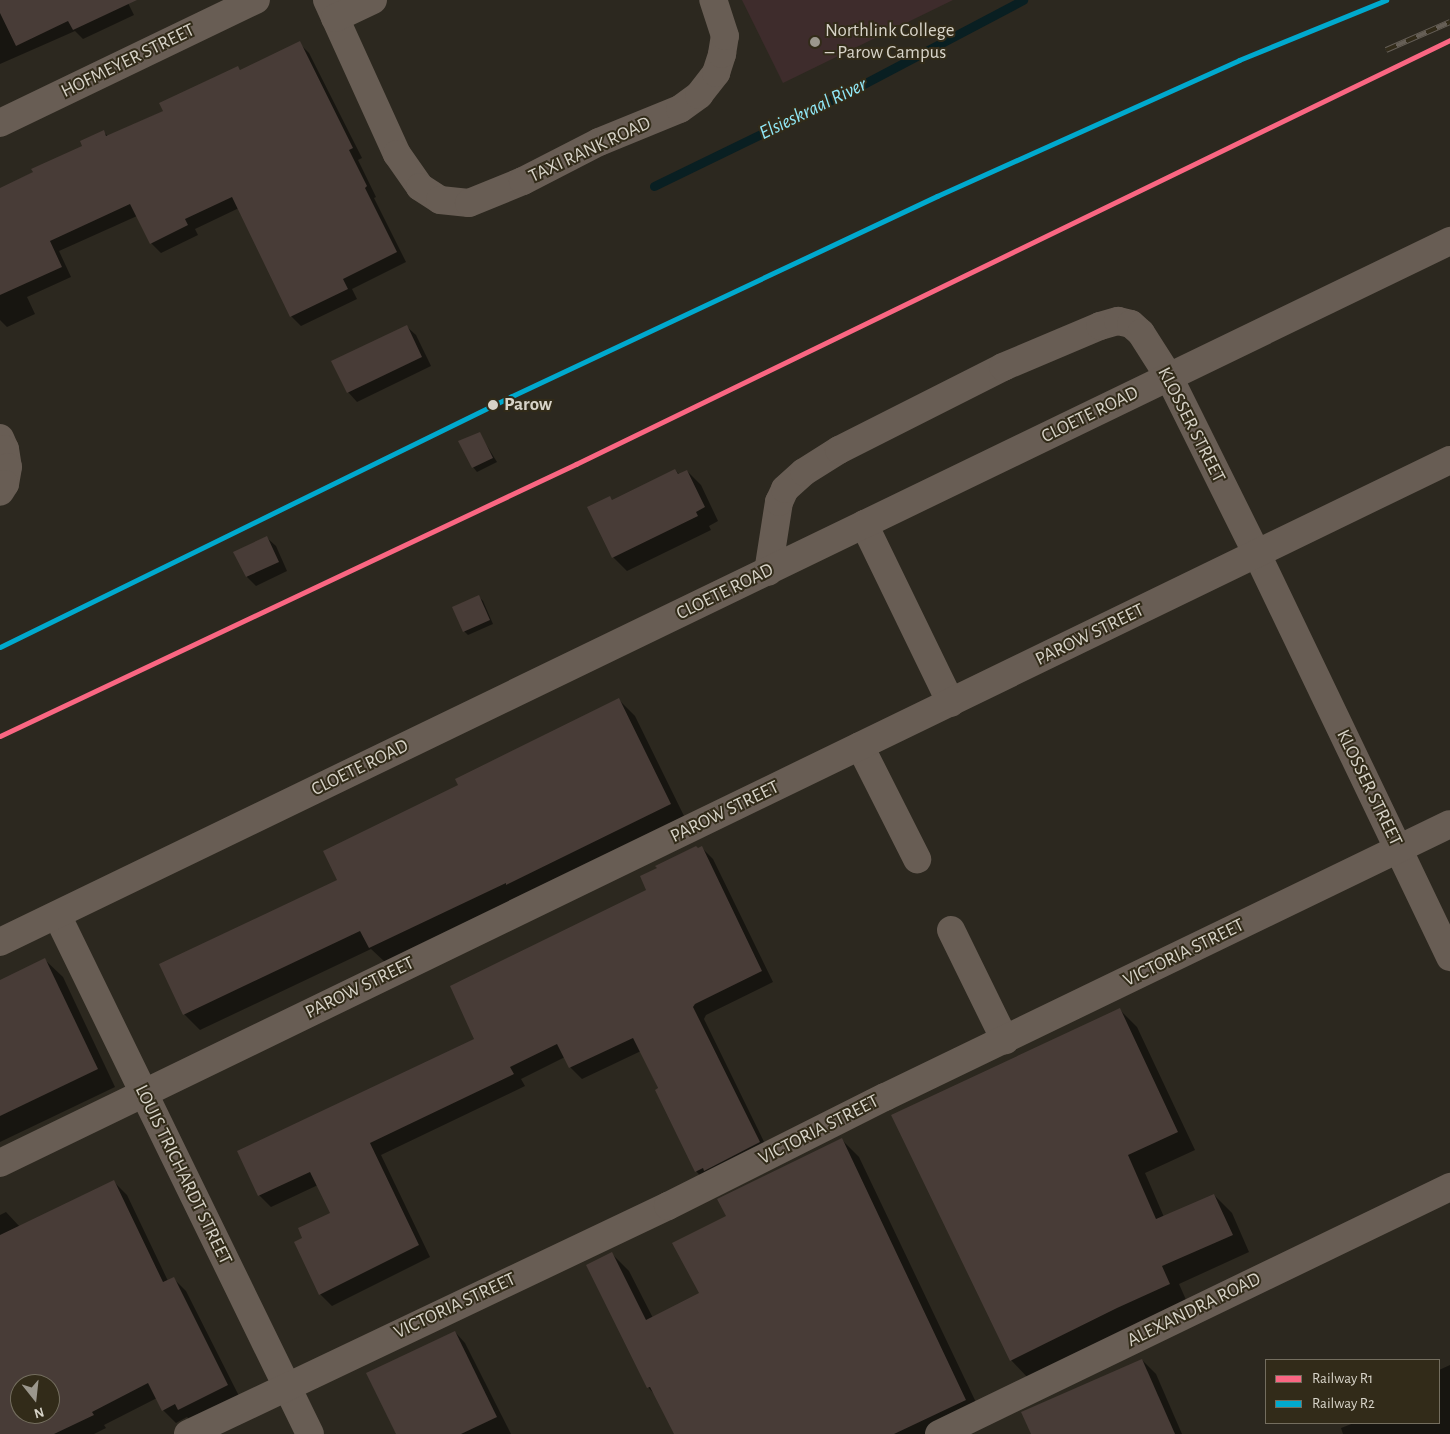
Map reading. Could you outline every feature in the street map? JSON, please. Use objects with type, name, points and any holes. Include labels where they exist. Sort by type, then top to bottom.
[{"type":"street","name":"HOFMEYER STREET","points":[[0,123],[256,0]]},
{"type":"street","points":[[331,9],[373,0]]},
{"type":"street","name":"TAXI RANK ROAD","points":[[331,9],[397,154],[420,187],[440,200],[469,203],[523,181],[598,142],[680,109],[699,95],[716,73],[725,36],[713,0]]},
{"type":"street","name":"CLOETE ROAD","points":[[0,942],[768,572],[1450,240]]},
{"type":"street","name":"KLOSSER STREET","points":[[768,572],[779,502],[785,489],[804,472],[839,450],[1003,367],[1118,321],[1131,324],[1141,333],[1169,377],[1257,554],[1450,957]]},
{"type":"street","points":[[0,492],[8,472],[3,443]]},
{"type":"street","name":"PAROW STREET","points":[[0,1163],[1450,460]]},
{"type":"street","points":[[864,524],[951,703]]},
{"type":"street","points":[[860,746],[917,859]]},
{"type":"street","name":"VICTORIA STREET","points":[[188,1434],[668,1206],[1450,824]]},
{"type":"street","name":"LOUIS TRICHARDT STREET","points":[[57,915],[310,1434]]},
{"type":"street","points":[[951,930],[1005,1040]]},
{"type":"street","name":"ALEXANDRA ROAD","points":[[939,1434],[1450,1186]]},
{"type":"shaded area","name":"Northlink College – Parow Campus","points":[[742,0],[953,0],[783,83]]},
{"type":"building","points":[[0,0],[137,0],[73,30],[68,21],[16,46],[0,13]]},
{"type":"building","points":[[300,41],[353,148],[349,150],[367,186],[365,188],[397,252],[343,279],[348,289],[290,317],[232,197],[185,219],[188,225],[150,244],[130,204],[50,241],[62,267],[0,295],[0,188],[33,172],[31,169],[82,146],[80,141],[104,130],[106,136],[163,111],[159,103],[238,66],[240,70]]},
{"type":"building","points":[[407,325],[422,357],[347,393],[331,361]]},
{"type":"building","points":[[480,432],[493,458],[472,468],[458,441]]},
{"type":"building","points":[[675,469],[678,474],[687,470],[705,507],[696,512],[698,516],[612,558],[587,507],[610,496],[612,500]]},
{"type":"building","points":[[267,536],[279,562],[246,577],[233,552]]},
{"type":"building","points":[[479,595],[490,620],[463,632],[452,607]]},
{"type":"building","points":[[619,698],[671,804],[506,885],[506,883],[369,948],[360,931],[183,1015],[159,964],[337,880],[323,851],[458,785],[455,779]]},
{"type":"building","points":[[696,846],[698,848],[702,846],[762,971],[695,1004],[693,1007],[760,1142],[704,1171],[703,1168],[695,1172],[655,1090],[658,1088],[633,1038],[569,1068],[557,1044],[510,1067],[514,1074],[370,1143],[419,1245],[319,1295],[294,1242],[302,1238],[298,1228],[330,1213],[310,1172],[258,1196],[237,1151],[474,1039],[450,986],[646,890],[640,876],[657,868],[655,866]]},
{"type":"building","points":[[45,958],[98,1069],[0,1116],[0,980]]},
{"type":"building","points":[[1120,1008],[1178,1132],[1128,1155],[1156,1219],[1214,1194],[1233,1235],[1162,1266],[1170,1284],[1010,1361],[891,1115]]},
{"type":"building","points":[[842,1138],[966,1400],[894,1434],[674,1434],[650,1387],[647,1388],[586,1265],[612,1252],[646,1320],[699,1293],[672,1243],[726,1216],[717,1199]]},
{"type":"building","points":[[114,1180],[163,1282],[174,1277],[228,1385],[178,1410],[175,1404],[162,1411],[148,1383],[92,1412],[94,1415],[54,1434],[0,1434],[0,1235]]},
{"type":"building","points":[[455,1331],[497,1417],[461,1434],[396,1434],[366,1373]]},
{"type":"building","points":[[1142,1359],[1175,1434],[1031,1434],[1021,1412]]},
{"type":"waterway","name":"Elsieskraal River","points":[[654,186],[856,88],[1023,0]]},
{"type":"railway","points":[[1386,50],[1450,22]]},
{"type":"rail line","name":"R2","points":[[0,647],[512,396],[937,196],[1239,60],[1386,0]]},
{"type":"rail line","name":"R1","points":[[0,736],[576,464],[1450,40]]},
{"type":"place","name":"Northlink College – Parow Campus","points":[[815,42]]},
{"type":"place","name":"Parow","points":[[493,405]]}]
